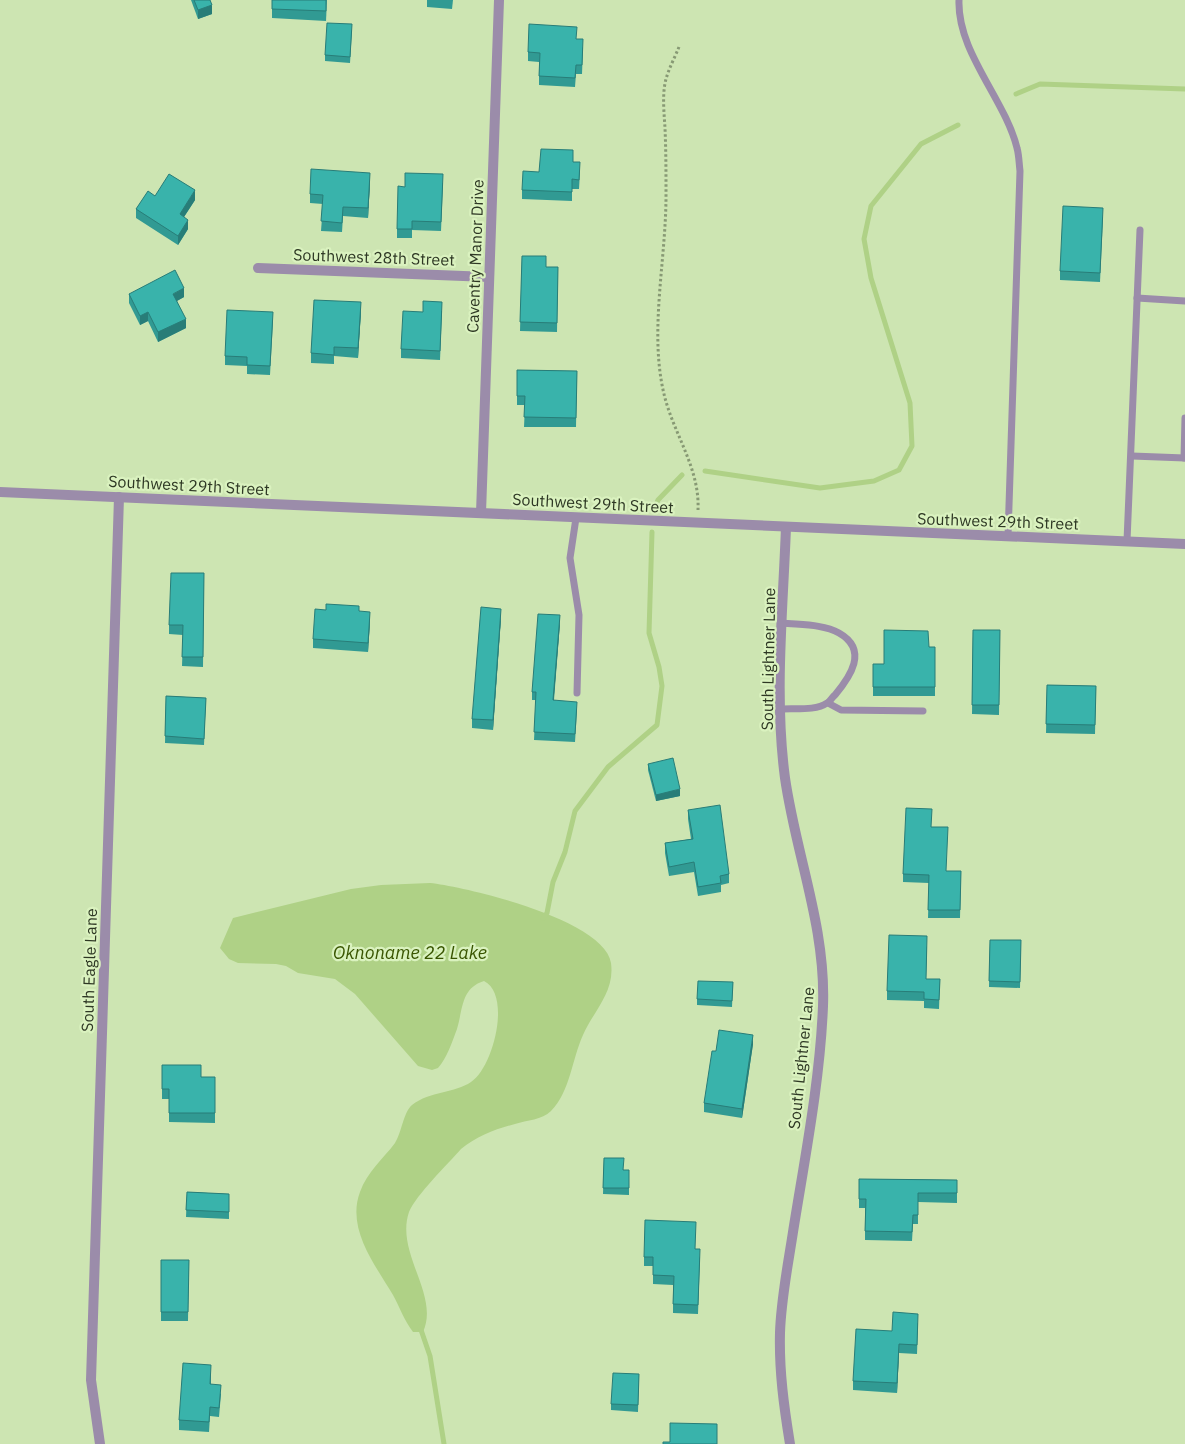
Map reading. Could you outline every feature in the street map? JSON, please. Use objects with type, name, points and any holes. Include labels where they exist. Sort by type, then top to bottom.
[{"type":"street","name":"Caventry Manor Drive","points":[[481,513],[498,0]]},
{"type":"street","name":"Southwest 28th Street","points":[[258,268],[490,277]]},
{"type":"street","name":"Southwest 29th Street","points":[[0,492],[1185,544]]},
{"type":"street","name":"South Eagle Lane","points":[[100,1444],[91,1380],[119,497]]},
{"type":"street","name":"South Lightner Lane","points":[[786,527],[781,709],[785,780],[815,916],[823,976],[819,1054],[785,1282],[780,1330],[782,1392],[790,1444]]},
{"type":"lane","points":[[959,0],[958,9],[965,38],[1017,147],[1020,171],[1008,536]]},
{"type":"lane","points":[[1127,541],[1140,230]]},
{"type":"lane","points":[[1137,298],[1185,301]]},
{"type":"lane","points":[[1132,456],[1184,458],[1185,418]]},
{"type":"lane","points":[[576,518],[570,558],[579,615],[577,693]]},
{"type":"lane","points":[[781,709],[817,707],[828,703],[852,673],[855,660],[846,638],[825,628],[782,623]]},
{"type":"lane","points":[[828,703],[841,710],[923,711]]},
{"type":"path","points":[[679,47],[666,79],[664,103],[666,198],[658,334],[663,394],[690,464],[698,492],[698,523]]},
{"type":"water","name":"Oknoname 22 Lake","points":[[430,883],[473,891],[502,899],[532,908],[561,920],[585,933],[603,947],[611,963],[611,973],[610,983],[603,1001],[579,1044],[567,1085],[551,1111],[539,1118],[494,1131],[467,1144],[418,1197],[409,1212],[406,1227],[408,1243],[426,1303],[427,1318],[423,1332],[413,1332],[371,1259],[360,1233],[357,1220],[357,1206],[360,1192],[371,1172],[395,1143],[409,1108],[412,1105],[427,1097],[465,1086],[479,1074],[492,1048],[496,1032],[497,1001],[492,989],[484,981],[476,984],[467,994],[449,1050],[438,1068],[432,1070],[418,1066],[355,994],[335,979],[298,973],[286,966],[276,964],[238,963],[229,959],[220,948],[233,918],[351,889],[381,885]]},
{"type":"building","points":[[194,0],[210,0],[212,5],[198,10]]},
{"type":"building","points":[[272,0],[326,0],[326,11],[272,9]]},
{"type":"building","points":[[327,23],[352,24],[350,57],[325,55]]},
{"type":"building","points":[[529,24],[577,27],[576,39],[583,39],[582,65],[576,65],[575,78],[539,76],[540,53],[528,52]]},
{"type":"building","points":[[541,149],[573,150],[573,162],[580,162],[579,180],[572,179],[572,192],[522,190],[523,171],[539,172]]},
{"type":"building","points":[[311,169],[370,173],[368,208],[343,207],[342,223],[321,221],[323,195],[310,194]]},
{"type":"building","points":[[405,173],[443,174],[441,222],[412,221],[412,229],[397,229],[398,186],[405,187]]},
{"type":"building","points":[[169,174],[195,190],[180,214],[188,220],[178,236],[136,209],[148,191],[155,196]]},
{"type":"building","points":[[1063,206],[1103,208],[1100,273],[1060,271]]},
{"type":"building","points":[[522,256],[546,256],[546,267],[558,267],[557,323],[520,322]]},
{"type":"building","points":[[175,270],[184,288],[173,294],[186,319],[158,332],[148,312],[140,316],[129,294]]},
{"type":"building","points":[[314,300],[361,302],[358,348],[334,347],[334,355],[311,353]]},
{"type":"building","points":[[423,301],[442,302],[440,351],[401,349],[403,311],[423,312]]},
{"type":"building","points":[[227,310],[273,312],[270,366],[247,365],[247,357],[225,356]]},
{"type":"building","points":[[517,370],[577,371],[576,418],[524,417],[525,396],[517,396]]},
{"type":"building","points":[[171,573],[204,573],[203,657],[182,657],[183,625],[169,625]]},
{"type":"building","points":[[326,604],[359,606],[359,611],[370,612],[368,643],[313,639],[315,609],[326,610]]},
{"type":"building","points":[[481,607],[501,609],[493,720],[472,719]]},
{"type":"building","points":[[538,614],[560,615],[553,700],[577,702],[575,734],[534,732],[536,692],[532,692]]},
{"type":"building","points":[[884,630],[928,631],[929,647],[935,647],[935,687],[873,687],[873,664],[884,664]]},
{"type":"building","points":[[973,630],[1000,630],[999,705],[972,705]]},
{"type":"building","points":[[1047,685],[1096,686],[1095,725],[1046,724]]},
{"type":"building","points":[[166,696],[206,698],[204,739],[165,736]]},
{"type":"building","points":[[673,758],[680,789],[656,795],[648,764]]},
{"type":"building","points":[[720,805],[729,874],[720,876],[721,883],[698,887],[694,862],[669,867],[665,843],[693,839],[688,810]]},
{"type":"building","points":[[906,808],[932,809],[931,827],[948,827],[946,871],[961,871],[960,910],[928,910],[929,875],[903,874]]},
{"type":"building","points":[[889,935],[927,936],[926,979],[940,979],[939,1000],[924,999],[924,992],[887,991]]},
{"type":"building","points":[[990,940],[1021,940],[1020,982],[989,981]]},
{"type":"building","points":[[698,981],[733,982],[732,1001],[697,999]]},
{"type":"building","points":[[719,1030],[753,1035],[742,1109],[704,1103],[712,1051],[716,1051]]},
{"type":"building","points":[[162,1065],[201,1065],[201,1077],[215,1077],[215,1113],[169,1113],[169,1089],[162,1089]]},
{"type":"building","points":[[604,1158],[624,1158],[623,1170],[629,1170],[629,1188],[603,1188]]},
{"type":"building","points":[[859,1179],[957,1180],[957,1193],[918,1193],[918,1215],[913,1215],[912,1232],[865,1231],[866,1199],[859,1199]]},
{"type":"building","points":[[187,1192],[229,1194],[229,1212],[186,1210]]},
{"type":"building","points":[[645,1220],[696,1222],[695,1249],[700,1249],[698,1305],[673,1304],[674,1276],[653,1275],[653,1257],[644,1257]]},
{"type":"building","points":[[161,1260],[189,1260],[188,1312],[161,1312]]},
{"type":"building","points":[[893,1312],[918,1314],[917,1345],[899,1344],[897,1383],[853,1381],[856,1329],[892,1331]]},
{"type":"building","points":[[183,1363],[211,1365],[210,1384],[221,1385],[219,1408],[210,1407],[209,1422],[179,1420]]},
{"type":"building","points":[[613,1373],[639,1374],[638,1405],[611,1404]]},
{"type":"building","points":[[670,1423],[717,1424],[717,1444],[663,1444],[663,1442],[670,1442]]},
{"type":"waterway","points":[[1016,94],[1040,84],[1185,89]]},
{"type":"waterway","points":[[705,471],[820,488],[874,481],[899,470],[912,446],[910,403],[871,278],[864,239],[871,206],[921,144],[958,125]]},
{"type":"waterway","points":[[653,511],[658,500],[682,475]]},
{"type":"waterway","points":[[543,918],[547,913],[553,882],[565,852],[575,811],[608,767],[657,725],[662,686],[659,667],[649,633],[652,532]]},
{"type":"waterway","points":[[420,1327],[430,1356],[444,1444]]}]
